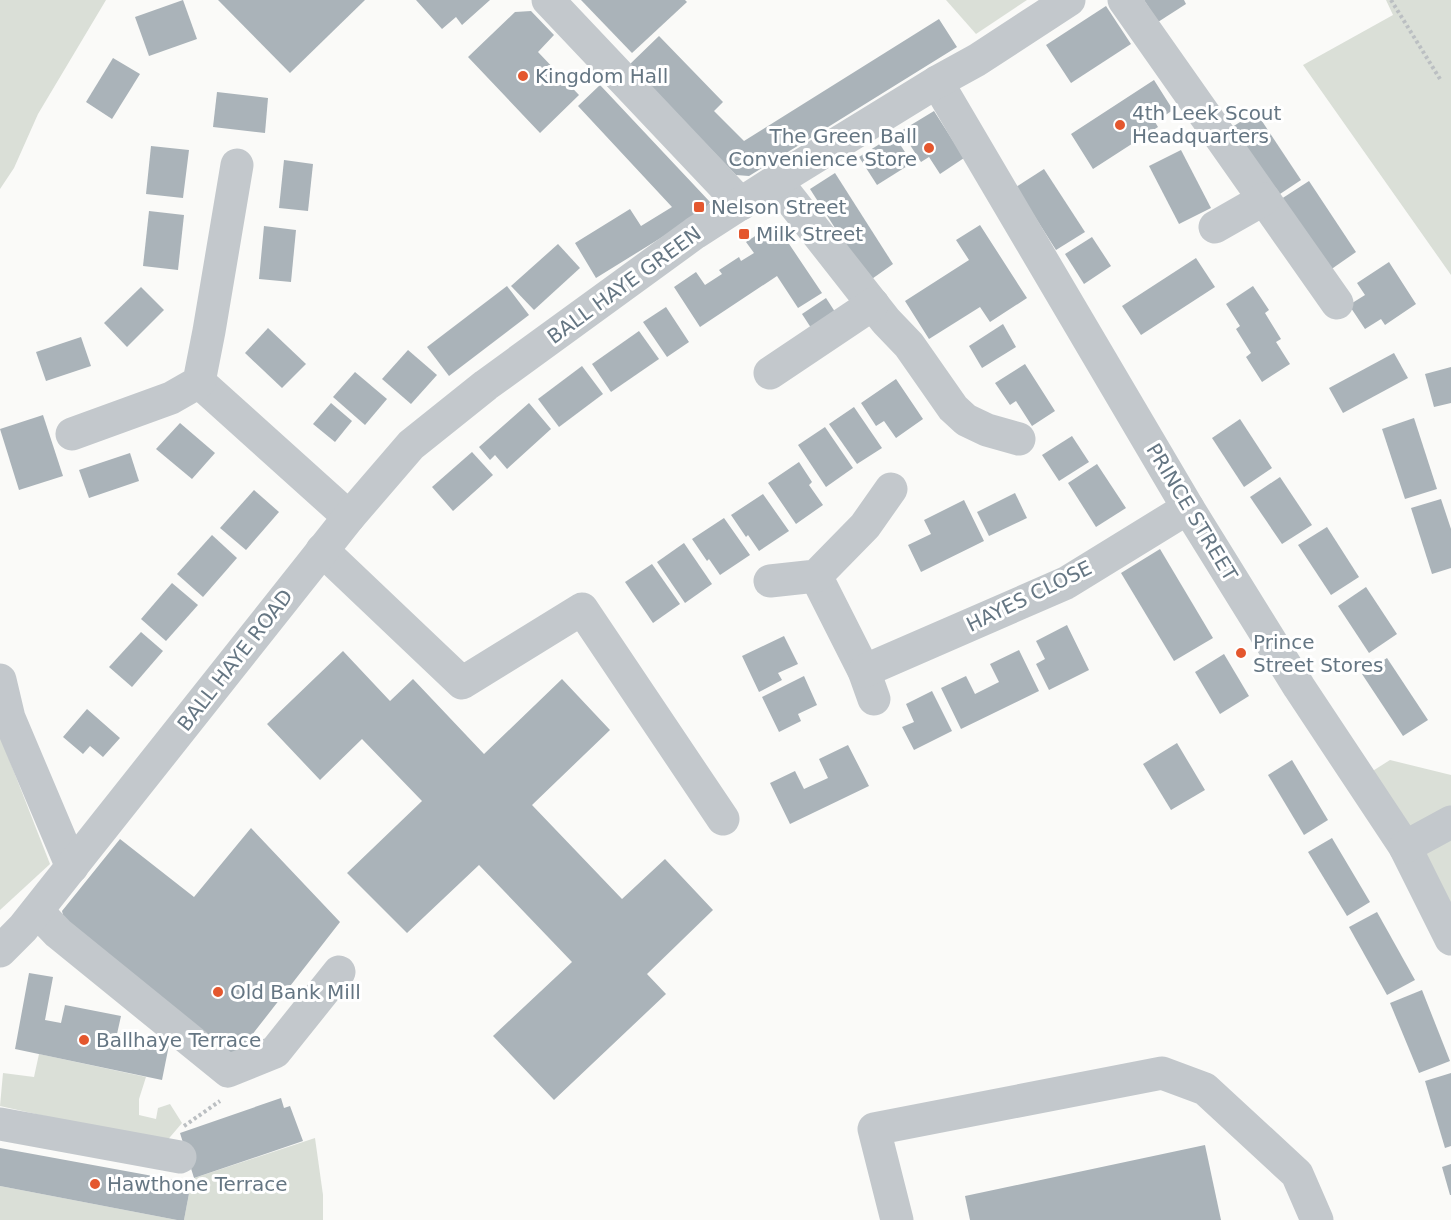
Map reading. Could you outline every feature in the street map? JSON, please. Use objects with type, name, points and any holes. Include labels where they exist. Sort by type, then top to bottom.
[{"type":"street","points":[[548,0],[741,204]]},
{"type":"street","name":"BALL HAYE GREEN","points":[[486,385],[695,233],[937,82],[977,60],[1069,0]]},
{"type":"street","points":[[1124,0],[1337,303]]},
{"type":"street","name":"PRINCE STREET","points":[[937,82],[1188,508],[1299,687],[1405,847],[1451,939]]},
{"type":"street","points":[[72,434],[171,398],[199,382],[237,165]]},
{"type":"street","points":[[776,181],[880,313],[909,345],[953,408],[966,420],[987,430],[1018,439]]},
{"type":"street","points":[[1215,227],[1264,200]]},
{"type":"street","points":[[770,373],[880,313]]},
{"type":"street","points":[[199,382],[349,517]]},
{"type":"street","name":"BALL HAYE ROAD","points":[[0,951],[23,928],[349,517],[411,445],[486,385]]},
{"type":"street","points":[[770,581],[816,576],[865,526],[891,489]]},
{"type":"street","name":"HAYES CLOSE","points":[[816,576],[869,685],[1066,583],[1188,508]]},
{"type":"street","points":[[322,550],[462,683],[582,609],[723,819]]},
{"type":"street","points":[[1,687],[9,718],[72,867]]},
{"type":"street","points":[[1405,847],[1451,822]]},
{"type":"street","points":[[37,910],[58,933],[228,1071],[275,1052],[339,972]]},
{"type":"street","points":[[897,1220],[874,1129],[1162,1073],[1205,1089],[1297,1174],[1317,1220]]},
{"type":"street","points":[[0,1124],[170,1155]]},
{"type":"path","points":[[1391,0],[1440,79]]},
{"type":"path","points":[[170,1155],[180,1129],[228,1096]]},
{"type":"shaded area","points":[[0,0],[106,0],[38,114],[14,168],[0,189]]},
{"type":"shaded area","points":[[946,0],[1027,0],[976,34]]},
{"type":"shaded area","points":[[1386,0],[1451,0],[1451,275],[1303,65],[1393,15]]},
{"type":"shaded area","points":[[0,736],[50,864],[0,910]]},
{"type":"shaded area","points":[[1390,760],[1451,775],[1451,918],[1360,779]]},
{"type":"shaded area","points":[[39,1054],[146,1077],[139,1099],[139,1115],[156,1119],[158,1108],[170,1104],[182,1123],[165,1143],[0,1106],[3,1073],[34,1077]]},
{"type":"shaded area","points":[[315,1138],[323,1195],[323,1220],[184,1220],[194,1178]]},
{"type":"shaded area","points":[[0,1186],[177,1220],[0,1220]]},
{"type":"building","points":[[183,0],[197,39],[149,56],[135,17]]},
{"type":"building","points":[[218,0],[365,0],[290,73]]},
{"type":"building","points":[[416,0],[490,0],[462,25],[456,17],[442,29]]},
{"type":"building","points":[[581,0],[685,0],[687,2],[632,53]]},
{"type":"building","points":[[1144,0],[1184,0],[1186,4],[1158,22]]},
{"type":"building","points":[[1106,6],[1131,44],[1071,83],[1046,45]]},
{"type":"building","name":"Kingdom Hall","points":[[531,11],[554,35],[538,52],[579,95],[540,133],[468,57],[515,12]]},
{"type":"building","points":[[939,19],[957,47],[749,176],[736,175],[629,65],[659,36],[723,102],[714,111],[744,141]]},
{"type":"building","points":[[113,58],[140,74],[112,119],[86,102]]},
{"type":"building","name":"4th Leek Scout Headquarters","points":[[1154,80],[1173,110],[1155,122],[1158,127],[1093,169],[1071,134]]},
{"type":"building","points":[[600,85],[710,202],[706,210],[596,278],[575,243],[630,209],[641,226],[672,207],[578,106]]},
{"type":"building","points":[[217,92],[268,98],[265,133],[213,127]]},
{"type":"building","points":[[934,111],[964,158],[940,174],[929,157],[921,162],[901,131]]},
{"type":"building","points":[[1256,112],[1301,180],[1274,198],[1229,129]]},
{"type":"building","points":[[894,135],[912,163],[877,185],[859,157]]},
{"type":"building","points":[[151,146],[189,150],[183,198],[146,194]]},
{"type":"building","points":[[1181,150],[1211,208],[1179,224],[1149,166]]},
{"type":"building","points":[[284,160],[313,164],[308,211],[279,208]]},
{"type":"building","points":[[1044,169],[1085,232],[1056,250],[1016,187]]},
{"type":"building","points":[[835,173],[893,264],[869,281],[810,189]]},
{"type":"building","points":[[1309,181],[1356,252],[1323,275],[1275,203]]},
{"type":"building","points":[[149,211],[184,215],[178,270],[143,266]]},
{"type":"building","points":[[775,223],[822,293],[798,308],[777,276],[700,327],[674,287],[696,272],[705,285],[722,274],[719,270],[739,257],[741,261],[754,253],[746,242]]},
{"type":"building","points":[[980,225],[1027,298],[990,322],[980,307],[929,339],[905,301],[969,260],[956,240]]},
{"type":"building","points":[[264,226],[296,230],[291,282],[259,279]]},
{"type":"building","points":[[1092,237],[1111,266],[1084,284],[1065,254]]},
{"type":"building","points":[[558,244],[580,268],[534,310],[511,286]]},
{"type":"building","points":[[1196,258],[1215,287],[1141,335],[1122,306]]},
{"type":"building","points":[[1389,262],[1416,304],[1385,325],[1381,319],[1365,329],[1349,305],[1365,295],[1357,283]]},
{"type":"building","points":[[507,286],[529,315],[449,376],[427,347]]},
{"type":"building","points":[[1253,286],[1269,310],[1265,313],[1281,339],[1276,342],[1290,364],[1262,382],[1246,357],[1251,353],[1236,329],[1240,326],[1226,304]]},
{"type":"building","points":[[141,287],[164,310],[127,347],[104,323]]},
{"type":"building","points":[[826,298],[841,321],[817,337],[802,314]]},
{"type":"building","points":[[666,307],[689,342],[667,357],[643,322]]},
{"type":"building","points":[[1003,324],[1016,347],[982,368],[969,346]]},
{"type":"building","points":[[268,328],[306,364],[282,388],[245,353]]},
{"type":"building","points":[[639,331],[659,359],[611,392],[592,364]]},
{"type":"building","points":[[81,337],[91,366],[46,381],[36,352]]},
{"type":"building","points":[[408,350],[437,375],[411,404],[382,379]]},
{"type":"building","points":[[1394,353],[1408,378],[1343,413],[1329,388]]},
{"type":"building","points":[[1025,364],[1055,411],[1032,426],[1016,401],[1010,405],[995,383]]},
{"type":"building","points":[[582,366],[603,394],[559,427],[538,399]]},
{"type":"building","points":[[1451,367],[1451,403],[1434,407],[1425,374]]},
{"type":"building","points":[[355,372],[387,399],[365,425],[333,397]]},
{"type":"building","points":[[896,379],[923,419],[896,438],[884,421],[876,426],[861,403]]},
{"type":"building","points":[[331,403],[352,421],[335,442],[313,424]]},
{"type":"building","points":[[529,403],[551,429],[507,469],[495,455],[490,460],[479,447]]},
{"type":"building","points":[[854,407],[882,448],[857,464],[829,424]]},
{"type":"building","points":[[43,415],[63,476],[19,490],[0,429]]},
{"type":"building","points":[[1414,418],[1437,489],[1405,499],[1382,429]]},
{"type":"building","points":[[1240,419],[1272,468],[1244,487],[1212,438]]},
{"type":"building","points":[[180,423],[215,453],[192,479],[156,449]]},
{"type":"building","points":[[825,427],[853,468],[826,487],[798,445]]},
{"type":"building","points":[[1072,436],[1089,462],[1059,481],[1042,455]]},
{"type":"building","points":[[472,452],[493,475],[453,511],[432,487]]},
{"type":"building","points":[[130,453],[139,481],[89,498],[79,470]]},
{"type":"building","points":[[799,462],[812,482],[809,485],[823,505],[796,524],[768,483]]},
{"type":"building","points":[[1097,464],[1126,508],[1096,527],[1068,483]]},
{"type":"building","points":[[1280,477],[1312,525],[1282,544],[1250,497]]},
{"type":"building","points":[[254,490],[279,512],[246,550],[220,528]]},
{"type":"building","points":[[1015,493],[1027,518],[989,536],[977,512]]},
{"type":"building","points":[[763,494],[789,531],[759,551],[731,515]]},
{"type":"building","points":[[1441,499],[1451,529],[1451,568],[1432,574],[1411,508]]},
{"type":"building","points":[[964,500],[984,541],[921,572],[908,545],[931,534],[924,520]]},
{"type":"building","points":[[724,518],[750,555],[720,575],[692,539]]},
{"type":"building","points":[[1327,527],[1359,577],[1331,595],[1298,545]]},
{"type":"building","points":[[212,535],[237,558],[203,597],[177,574]]},
{"type":"building","points":[[684,543],[712,584],[685,603],[657,562]]},
{"type":"building","points":[[1160,549],[1213,638],[1174,661],[1121,573]]},
{"type":"building","points":[[652,564],[680,604],[653,623],[625,582]]},
{"type":"building","points":[[172,583],[198,605],[166,641],[141,619]]},
{"type":"building","points":[[1366,587],[1397,634],[1369,653],[1338,606]]},
{"type":"building","points":[[1067,625],[1089,670],[1049,690],[1036,664],[1045,659],[1036,641]]},
{"type":"building","points":[[141,632],[163,651],[132,687],[109,667]]},
{"type":"building","points":[[784,636],[798,664],[778,673],[782,680],[759,692],[742,656]]},
{"type":"building","points":[[1019,650],[1039,691],[961,729],[941,688],[966,676],[975,694],[999,682],[990,664]]},
{"type":"building","points":[[343,651],[390,701],[413,679],[484,754],[562,679],[610,730],[532,805],[622,899],[665,859],[713,910],[647,974],[666,994],[554,1100],[493,1036],[572,962],[479,865],[407,933],[347,873],[422,801],[362,739],[320,780],[267,724]]},
{"type":"building","points":[[1224,654],[1249,696],[1220,714],[1195,672]]},
{"type":"building","points":[[1387,658],[1428,720],[1403,736],[1362,674]]},
{"type":"building","points":[[804,676],[817,705],[798,714],[801,721],[779,732],[762,697]]},
{"type":"building","points":[[932,691],[952,731],[914,750],[902,727],[914,722],[906,704]]},
{"type":"building","points":[[87,709],[120,738],[103,757],[90,746],[83,754],[63,737]]},
{"type":"building","points":[[1177,743],[1205,790],[1171,810],[1143,764]]},
{"type":"building","points":[[848,745],[869,786],[790,824],[770,783],[795,771],[804,789],[828,778],[819,759]]},
{"type":"building","points":[[1292,760],[1328,820],[1304,835],[1268,775]]},
{"type":"building","name":"Old Bank Mill","points":[[251,828],[340,922],[234,1058],[66,927],[62,911],[120,839],[194,897]]},
{"type":"building","points":[[1332,838],[1370,902],[1347,916],[1308,852]]},
{"type":"building","points":[[1377,912],[1415,980],[1387,995],[1349,927]]},
{"type":"building","name":"Ballhaye Terrace","points":[[29,973],[53,977],[45,1020],[61,1023],[65,1005],[121,1016],[117,1034],[169,1045],[162,1080],[15,1049]]},
{"type":"building","points":[[1422,990],[1450,1061],[1419,1073],[1390,1003]]},
{"type":"building","points":[[1451,1073],[1451,1146],[1445,1148],[1425,1081]]},
{"type":"building","points":[[281,1098],[284,1108],[290,1106],[303,1141],[194,1178],[180,1133]]},
{"type":"building","points":[[1205,1145],[1221,1220],[970,1220],[965,1196]]},
{"type":"building","name":"Hawthone Terrace","points":[[0,1148],[191,1183],[184,1220],[0,1186]]},
{"type":"building","points":[[1451,1164],[1451,1195],[1450,1195],[1442,1167]]},
{"type":"place","name":"Kingdom Hall","points":[[523,76]]},
{"type":"place","name":"4th Leek Scout Headquarters","points":[[1120,125]]},
{"type":"place","name":"The Green Ball Convenience Store","points":[[929,148]]},
{"type":"place","name":"Nelson Street","points":[[699,207]]},
{"type":"place","name":"Milk Street","points":[[744,234]]},
{"type":"place","name":"Prince Street Stores","points":[[1241,653]]},
{"type":"place","name":"Old Bank Mill","points":[[218,992]]},
{"type":"place","name":"Ballhaye Terrace","points":[[84,1040]]},
{"type":"place","name":"Hawthone Terrace","points":[[95,1184]]}]
